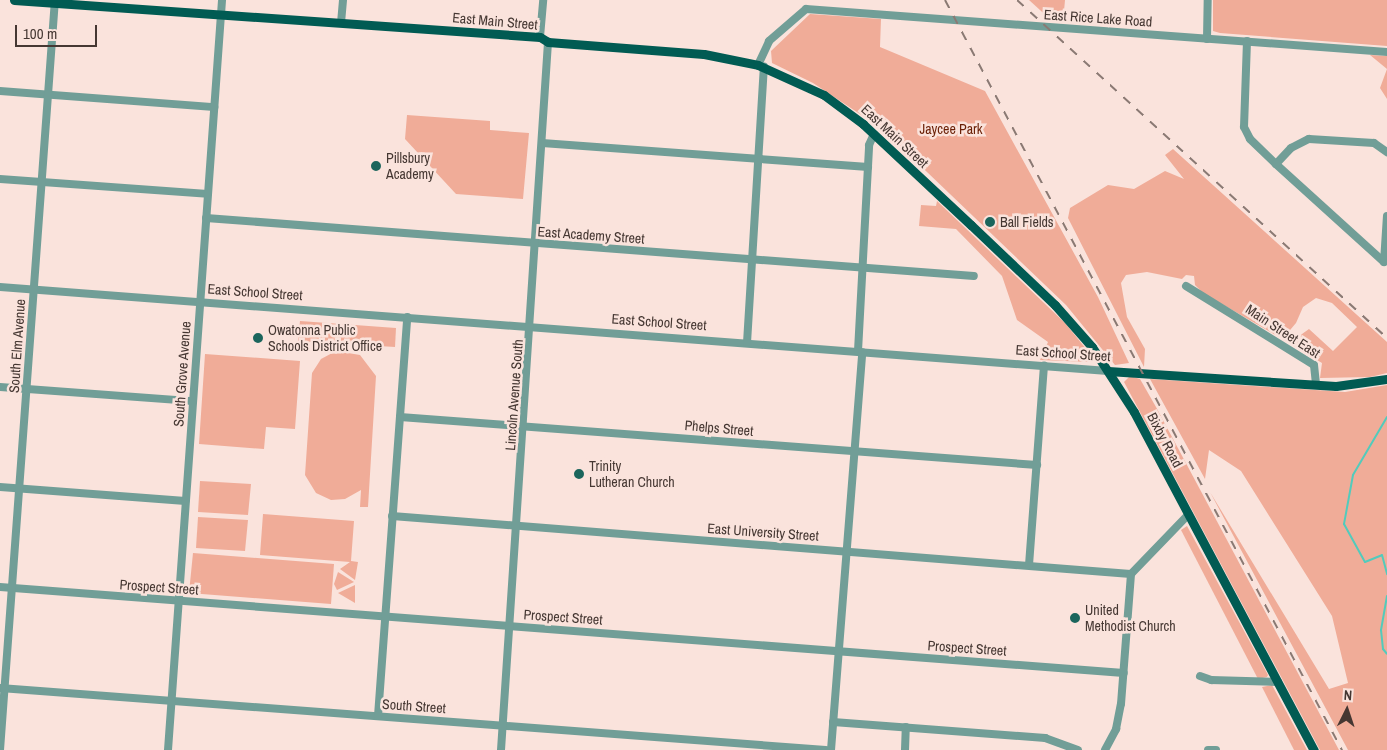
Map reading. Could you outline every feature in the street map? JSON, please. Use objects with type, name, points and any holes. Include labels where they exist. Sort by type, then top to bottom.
[{"type":"main road","name":"East Main Street","points":[[14,0],[55,1],[341,24],[540,37],[548,42],[704,54],[761,66],[824,95],[874,134],[930,187]]},
{"type":"main road","name":"Bixby Road","points":[[930,187],[1059,309],[1108,371],[1134,412],[1314,750]]},
{"type":"main road","name":"East School Street","points":[[1108,371],[1316,385]]},
{"type":"main road","points":[[1316,385],[1360,385],[1387,379]]},
{"type":"street","name":"South Grove Avenue","points":[[168,750],[222,0]]},
{"type":"street","points":[[341,24],[343,0]]},
{"type":"street","points":[[540,37],[543,0]]},
{"type":"street","points":[[747,343],[758,159],[761,66],[769,41],[806,9],[807,0]]},
{"type":"street","points":[[1206,38],[1208,0]]},
{"type":"street","name":"South Elm Avenue","points":[[0,750],[2,688],[12,588],[55,1]]},
{"type":"street","name":"East Rice Lake Road","points":[[806,9],[1387,52]]},
{"type":"street","name":"Lincoln Avenue South","points":[[501,750],[531,326],[548,42]]},
{"type":"street","points":[[1247,42],[1244,127],[1250,139],[1384,262],[1387,216]]},
{"type":"street","points":[[0,91],[214,107]]},
{"type":"street","points":[[831,750],[854,451],[869,145],[874,134]]},
{"type":"street","points":[[1276,164],[1291,148],[1309,139],[1374,143],[1387,152]]},
{"type":"street","points":[[542,143],[868,166]]},
{"type":"street","points":[[0,179],[207,194]]},
{"type":"street","name":"East Academy Street","points":[[206,218],[974,276]]},
{"type":"street","name":"Main Street East","points":[[1186,286],[1314,364],[1316,385]]},
{"type":"street","name":"East School Street","points":[[0,287],[1108,371]]},
{"type":"street","points":[[378,716],[407,317]]},
{"type":"street","points":[[1029,565],[1044,366]]},
{"type":"street","points":[[0,387],[192,401]]},
{"type":"street","name":"Phelps Street","points":[[400,417],[1037,465]]},
{"type":"street","points":[[0,487],[185,501]]},
{"type":"street","points":[[1105,750],[1120,717],[1131,574],[1189,514]]},
{"type":"street","name":"East University Street","points":[[392,516],[1131,574]]},
{"type":"street","name":"Prospect Street","points":[[0,587],[1124,673]]},
{"type":"street","points":[[1200,676],[1211,680],[1278,682]]},
{"type":"street","name":"South Street","points":[[2,688],[826,750]]},
{"type":"street","points":[[833,722],[1045,738],[1078,750]]},
{"type":"street","points":[[905,750],[906,727]]},
{"type":"street","points":[[1208,750],[1216,750]]},
{"type":"green space","points":[[1029,0],[1065,0],[1063,22],[1052,21]]},
{"type":"green space","points":[[1213,0],[1387,0],[1387,46],[1220,33],[1213,31]]},
{"type":"green space","name":"Jaycee Park","points":[[810,14],[881,19],[880,47],[985,91],[1098,297],[1129,363],[1115,365],[1066,305],[881,128],[813,83],[772,63],[771,51]]},
{"type":"green space","points":[[1370,55],[1387,56],[1387,69]]},
{"type":"green space","points":[[1387,69],[1387,99],[1380,88]]},
{"type":"green space","points":[[407,115],[490,121],[490,130],[529,133],[523,199],[456,194],[405,139]]},
{"type":"green space","points":[[1173,149],[1387,342],[1387,373],[1370,377],[1320,378],[1322,363],[1294,346],[1295,339],[1309,329],[1333,351],[1357,327],[1332,303],[1316,298],[1303,307],[1296,323],[1285,336],[1279,337],[1203,293],[1195,285],[1194,276],[1186,275],[1182,279],[1147,272],[1126,275],[1121,283],[1127,317],[1145,349],[1144,367],[1068,218],[1070,208],[1108,185],[1134,189],[1165,171],[1184,179],[1165,155]]},
{"type":"green space","points":[[937,201],[1065,323],[1091,355],[1090,362],[1040,360],[1048,342],[1017,320],[1002,276],[956,229],[919,226],[921,205],[936,206]]},
{"type":"green space","points":[[300,321],[396,328],[395,347],[298,341]]},
{"type":"green space","points":[[336,351],[360,355],[376,376],[368,507],[360,507],[361,490],[345,499],[331,500],[316,493],[305,475],[312,373],[321,359]]},
{"type":"green space","points":[[205,354],[300,361],[295,429],[266,427],[264,449],[199,444]]},
{"type":"green space","points":[[1130,376],[1140,379],[1156,407],[1339,750],[1320,750],[1124,382]]},
{"type":"green space","points":[[1150,379],[1345,392],[1387,385],[1387,750],[1348,750],[1210,492],[1329,689],[1348,683],[1332,616],[1241,471],[1209,450],[1205,479]]},
{"type":"green space","points":[[200,481],[251,484],[248,515],[198,512]]},
{"type":"green space","points":[[263,514],[354,521],[351,561],[358,562],[355,580],[340,569],[350,562],[260,555]]},
{"type":"green space","points":[[198,517],[248,520],[245,551],[196,548]]},
{"type":"green space","points":[[1187,526],[1268,675],[1267,677],[1258,679],[1181,530]]},
{"type":"green space","points":[[193,553],[334,564],[331,604],[189,593]]},
{"type":"green space","points":[[338,572],[354,582],[337,590],[334,584]]},
{"type":"green space","points":[[355,585],[355,603],[338,593]]},
{"type":"green space","points":[[1272,685],[1307,750],[1294,750],[1262,687]]},
{"type":"waterway","points":[[1387,417],[1353,475],[1344,524],[1365,562],[1382,555],[1387,574]]},
{"type":"waterway","points":[[1387,596],[1381,630],[1383,649],[1387,654]]},
{"type":"railway","points":[[945,0],[1342,750]]},
{"type":"railway","points":[[1017,0],[1387,338]]},
{"type":"place","name":"Pillsbury Academy","points":[[376,166]]},
{"type":"place","name":"Ball Fields","points":[[990,222]]},
{"type":"place","name":"Owatonna Public Schools District Office","points":[[258,338]]},
{"type":"place","name":"Trinity Lutheran Church","points":[[579,474]]},
{"type":"place","name":"United Methodist Church","points":[[1075,618]]}]
